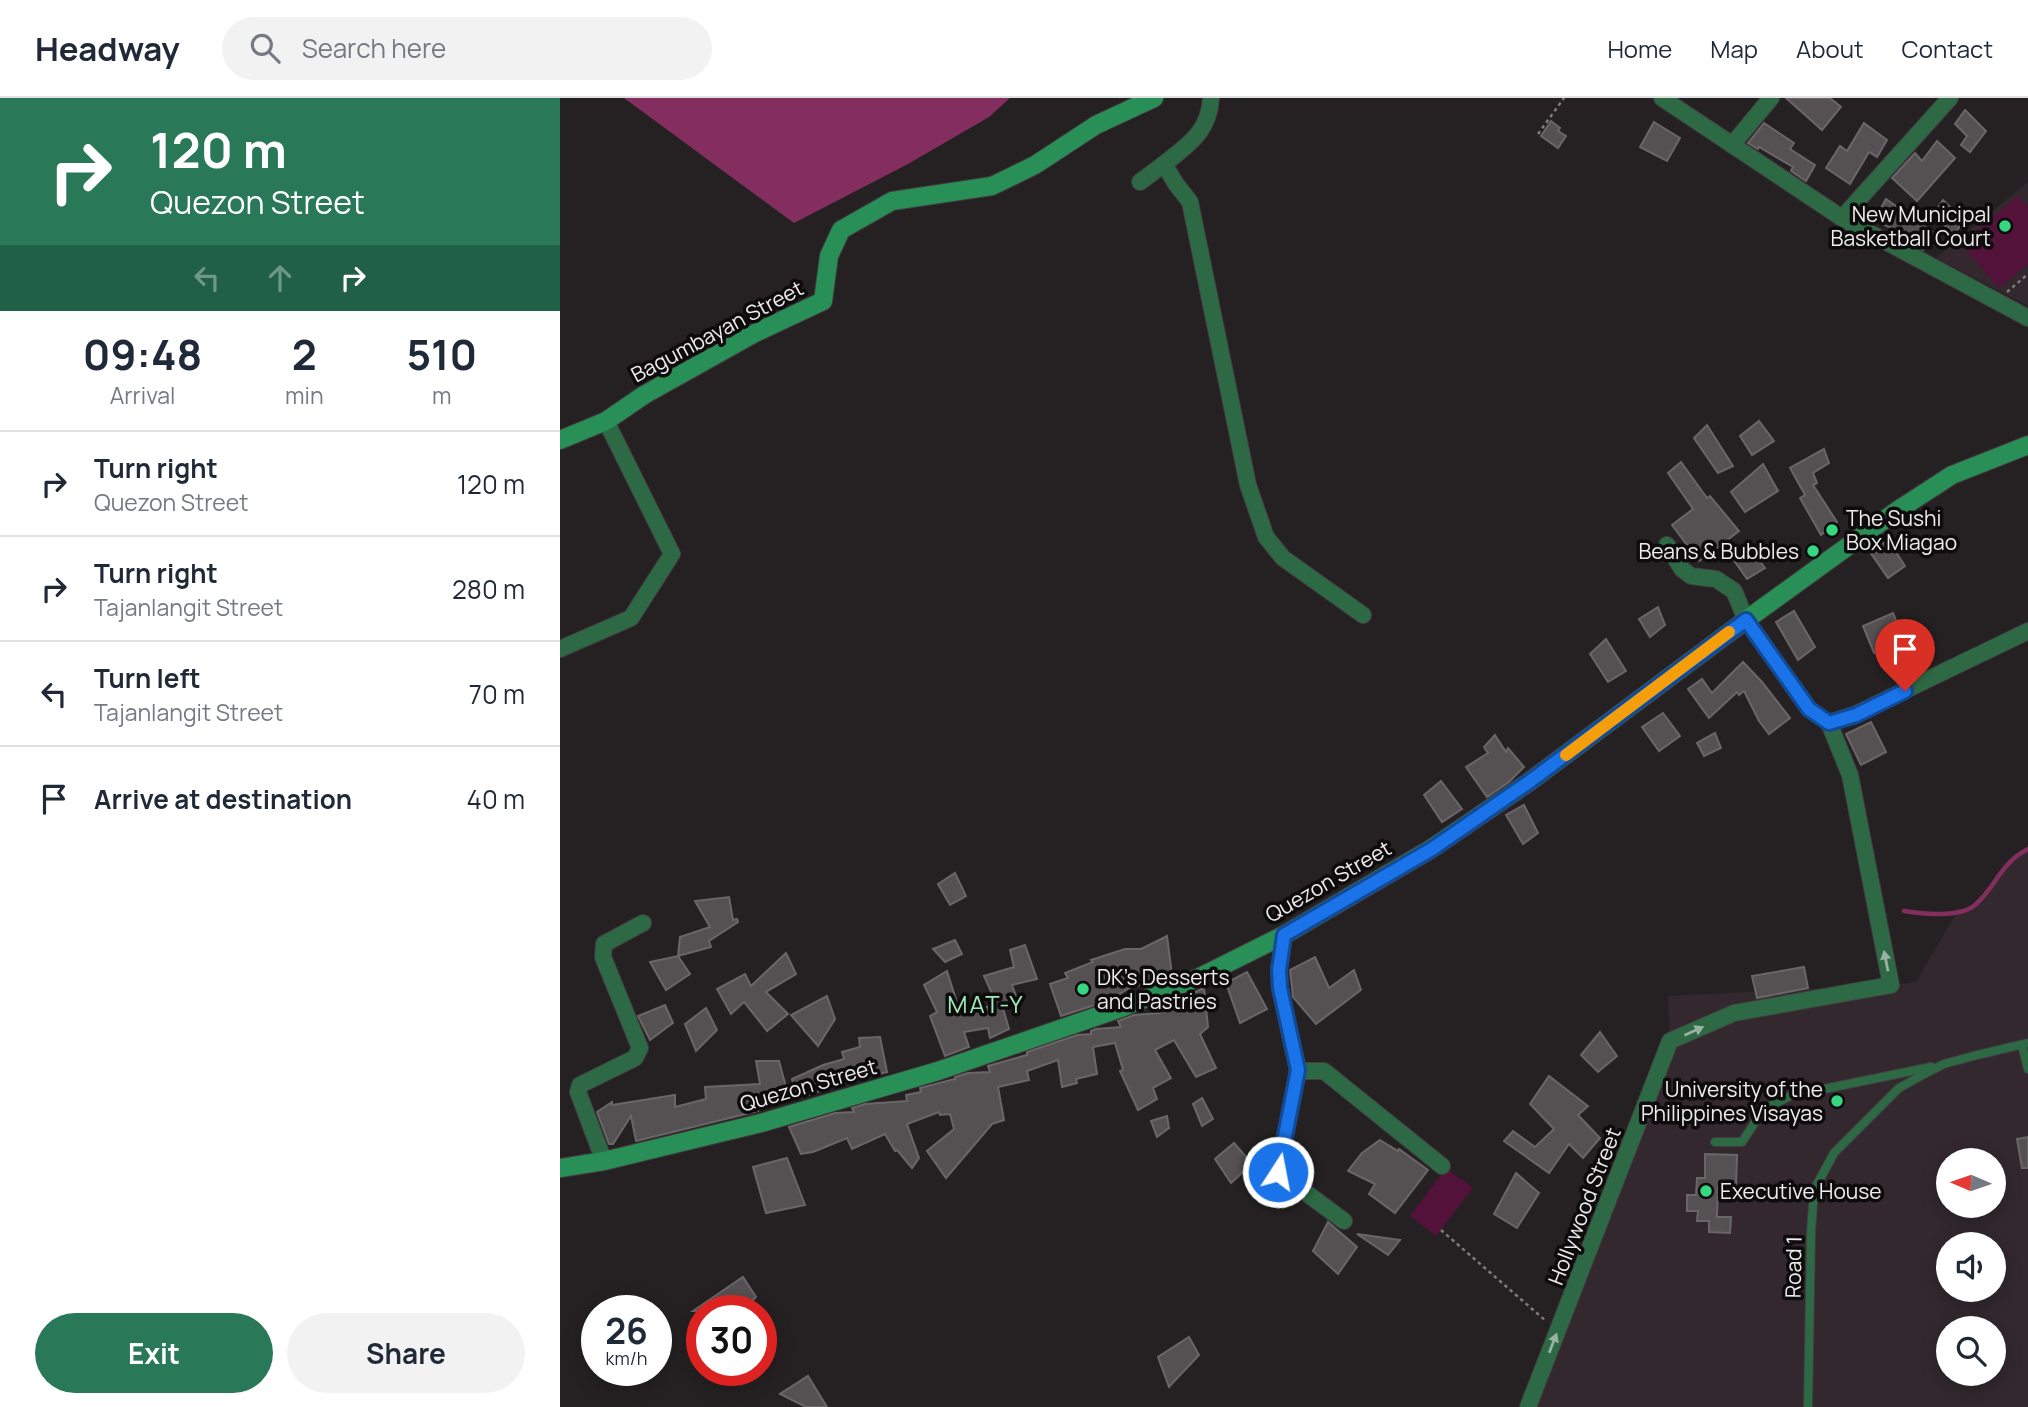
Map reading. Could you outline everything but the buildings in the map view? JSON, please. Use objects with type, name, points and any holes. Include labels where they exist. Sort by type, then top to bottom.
[{"type":"street","name":"Bagumbayan Street","points":[[560,440],[606,421],[655,389],[755,333],[823,301],[829,256],[841,230],[892,201],[992,186],[1035,165],[1096,125],[1154,98]]},
{"type":"street","points":[[1140,182],[1195,138],[1207,122],[1211,98]]},
{"type":"street","points":[[1662,98],[1842,218],[2028,318]]},
{"type":"street","points":[[1732,145],[1771,98]]},
{"type":"street","points":[[1842,218],[1950,98]]},
{"type":"street","points":[[1164,164],[1190,202],[1248,485],[1266,537],[1283,558],[1363,615]]},
{"type":"street","points":[[560,649],[631,618],[672,554],[606,421]]},
{"type":"street","name":"Quezon Street","points":[[560,1168],[604,1161],[761,1123],[1017,1045],[1125,1007],[1200,976],[1284,935],[1432,849],[1898,510],[1952,475],[2028,445]]},
{"type":"street","points":[[1667,545],[1682,569],[1691,576],[1716,579],[1734,591],[1746,620],[1809,709],[1829,723],[1856,715],[2028,631]]},
{"type":"street","name":"Hollywood Street","points":[[1528,1407],[1670,1041],[1734,1013],[1891,985],[1850,775],[1829,723]]},
{"type":"street","points":[[604,1161],[578,1091],[580,1085],[635,1058],[640,1048],[603,957],[604,944],[643,923]]},
{"type":"street","points":[[1284,935],[1279,970],[1280,988],[1298,1070],[1278,1172],[1345,1221]]},
{"type":"street","points":[[1298,1070],[1324,1071],[1442,1166]]},
{"type":"lane","name":"Road 1","points":[[1808,1407],[1814,1190],[1834,1153],[1899,1088],[1944,1064],[2025,1044]]},
{"type":"lane","points":[[2025,1044],[2028,1069]]},
{"type":"lane","points":[[1715,1142],[1742,1142],[1763,1110],[1790,1096],[1944,1064]]},
{"type":"path","points":[[1538,134],[1564,98]]},
{"type":"path","points":[[1997,301],[2028,274]]},
{"type":"path","points":[[1441,1230],[1547,1322]]},
{"type":"shaded area","points":[[624,98],[1010,98],[989,117],[908,164],[794,223]]},
{"type":"shaded area","name":"New Municipal Basketball Court","points":[[2028,182],[2028,306],[1936,258]]},
{"type":"shaded area","name":"New Municipal Basketball Court","points":[[2018,196],[2028,208],[2028,264],[1999,288],[1961,244]]},
{"type":"shaded area","name":"University of the Philippines Visayas","points":[[2028,849],[2028,1407],[1530,1407],[1670,1041],[1668,996],[1916,982],[1957,912],[1974,907],[2014,856]]},
{"type":"shaded area","points":[[1446,1168],[1473,1188],[1436,1236],[1410,1216]]},
{"type":"waterway","points":[[1904,911],[1941,914],[1968,909],[1982,898],[2004,868],[2028,849]]},
{"type":"slow traffic","points":[[1566,755],[1729,632]]},
{"type":"place","name":"New Municipal Basketball Court","points":[[2005,226]]},
{"type":"place","name":"The Sushi Box Miagao","points":[[1832,530]]},
{"type":"place","name":"Beans & Bubbles","points":[[1813,551]]},
{"type":"place","name":"DK's Desserts and Pastries","points":[[1083,989]]},
{"type":"place","name":"University of the Philippines Visayas","points":[[1837,1101]]},
{"type":"place","name":"Executive House","points":[[1706,1191]]},
{"type":"district","name":"MAT-Y","points":[[986,1003]]},
{"type":"route","points":[[1278,1172],[1298,1070],[1280,988],[1279,970],[1284,935],[1432,849],[1529,782],[1746,620],[1809,709],[1829,723],[1856,715],[1905,691]]}]
